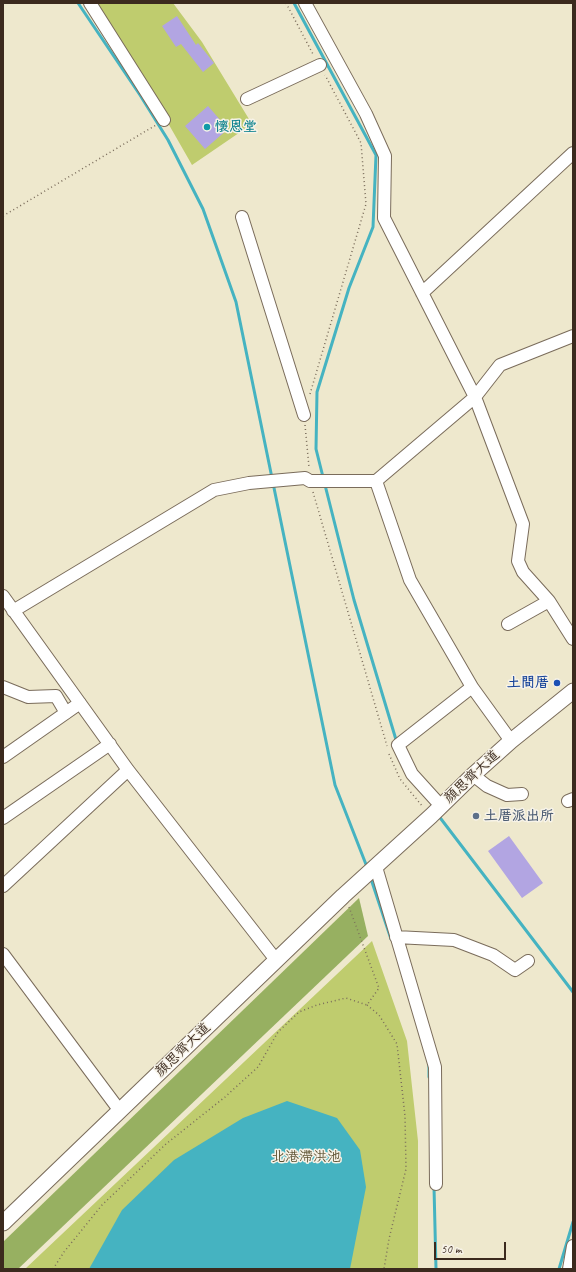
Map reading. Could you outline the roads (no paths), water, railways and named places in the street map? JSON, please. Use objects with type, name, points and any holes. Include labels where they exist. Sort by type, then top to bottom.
[{"type":"main road","name":"顏思齊大道","points":[[3,1223],[343,896],[510,741],[573,691]]},
{"type":"street","points":[[90,3],[164,120]]},
{"type":"street","points":[[305,3],[366,114],[385,156],[384,218],[475,397],[523,524],[518,561],[523,572],[549,601],[573,639]]},
{"type":"street","points":[[246,99],[320,65]]},
{"type":"street","points":[[422,293],[573,153]]},
{"type":"street","points":[[242,218],[304,414]]},
{"type":"street","points":[[13,611],[214,490],[249,484],[305,478],[310,481],[376,481],[475,397],[500,365],[573,336]]},
{"type":"street","points":[[376,481],[410,580],[472,687],[510,741]]},
{"type":"street","points":[[3,596],[128,770],[276,960]]},
{"type":"street","points":[[508,624],[549,601]]},
{"type":"street","points":[[3,686],[28,697],[56,696],[66,713]]},
{"type":"street","points":[[436,811],[412,774],[398,745],[472,687]]},
{"type":"street","points":[[3,757],[80,703]]},
{"type":"street","points":[[3,818],[110,744]]},
{"type":"street","points":[[3,886],[128,770]]},
{"type":"street","points":[[473,775],[487,786],[507,795],[522,794]]},
{"type":"street","points":[[376,867],[435,1067],[436,1184]]},
{"type":"street","points":[[396,937],[454,940],[493,955],[515,970],[528,961]]},
{"type":"street","points":[[3,954],[120,1111]]},
{"type":"street","points":[[569,1269],[573,1246]]},
{"type":"water","points":[[287,1101],[337,1118],[360,1150],[366,1187],[350,1269],[89,1269],[122,1210],[174,1160],[243,1118]]},
{"type":"waterway","points":[[78,3],[140,95],[168,140],[203,209],[236,302],[272,478]]},
{"type":"waterway","points":[[294,3],[376,155],[373,227],[349,288],[317,392],[316,449],[323,477]]},
{"type":"waterway","points":[[273,483],[335,785],[367,867]]},
{"type":"waterway","points":[[325,485],[354,600],[397,743]]},
{"type":"waterway","points":[[438,815],[573,992]]},
{"type":"waterway","points":[[370,876],[391,939]]},
{"type":"waterway","points":[[429,1063],[429,1077]]},
{"type":"waterway","points":[[434,1187],[436,1269]]},
{"type":"waterway","points":[[559,1269],[573,1222]]},
{"type":"place","name":"懷恩堂","points":[[207,127]]},
{"type":"place","name":"土間厝","points":[[557,683]]},
{"type":"place","name":"土厝派出所","points":[[476,816]]},
{"type":"park label","name":"北港滯洪池","points":[[306,1157]]}]
